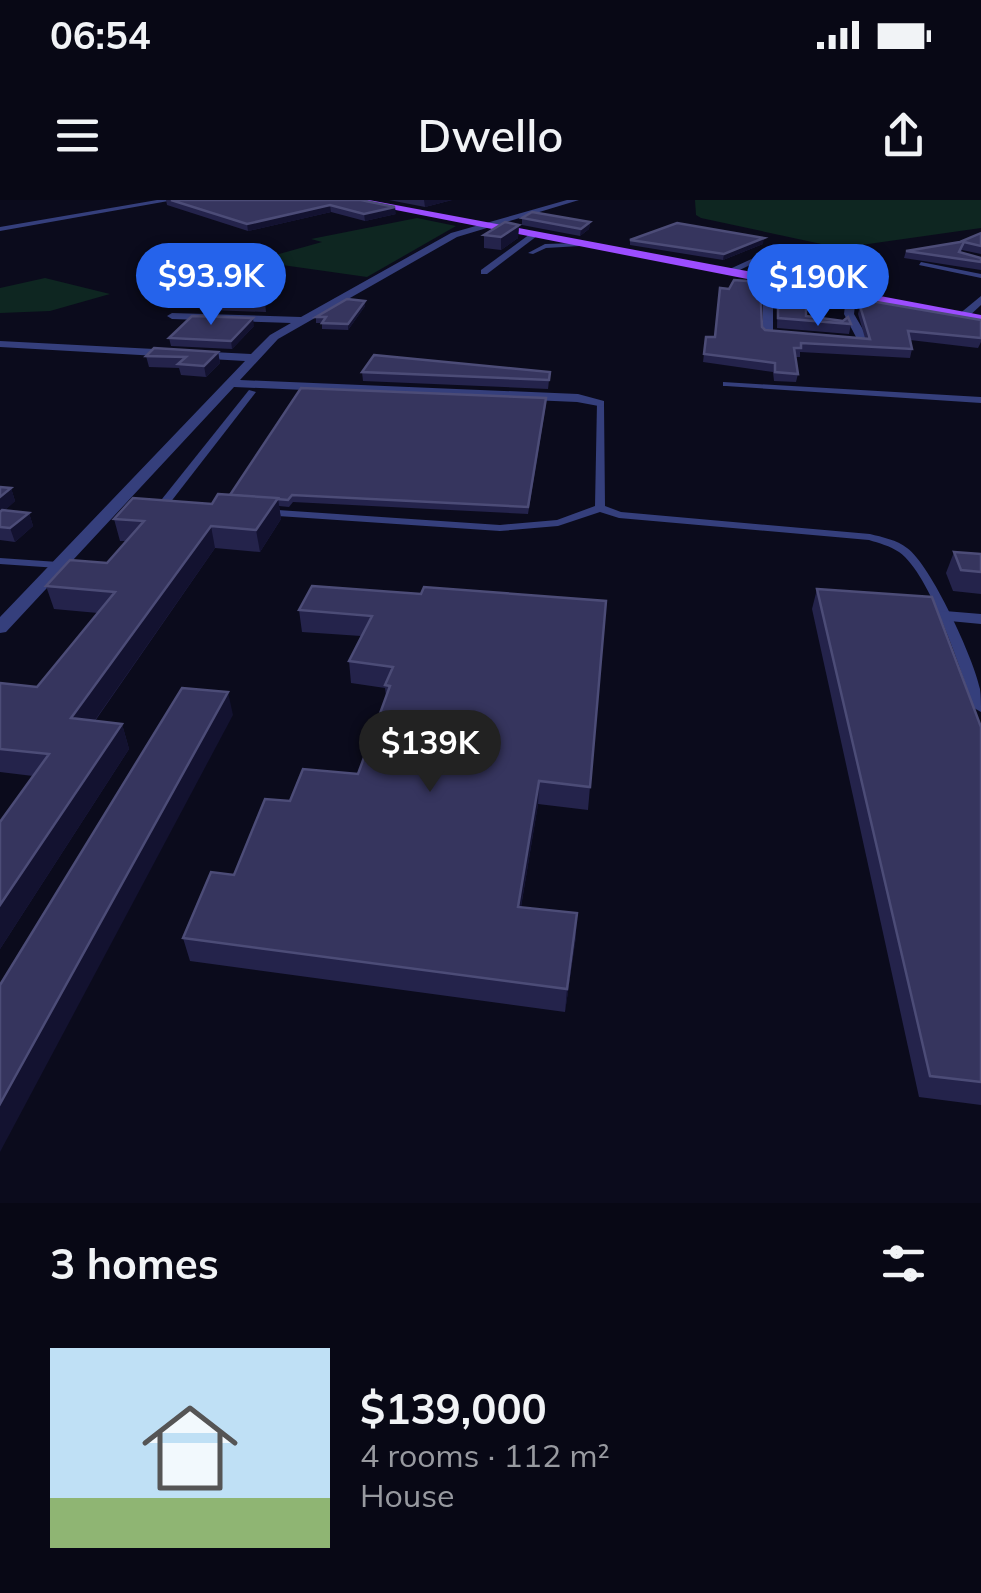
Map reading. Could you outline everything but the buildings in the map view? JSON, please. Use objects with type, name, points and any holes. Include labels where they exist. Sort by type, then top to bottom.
[{"type":"main road","points":[[355,200],[851,297],[969,314]]},
{"type":"street","points":[[0,228],[170,200]]},
{"type":"street","points":[[0,628],[58,565],[125,503],[274,337],[443,240],[478,226],[575,200]]},
{"type":"street","points":[[484,272],[533,236]]},
{"type":"street","points":[[726,273],[772,253]]},
{"type":"street","points":[[776,283],[768,290],[768,333],[798,338]]},
{"type":"street","points":[[818,339],[862,342],[850,314],[851,297]]},
{"type":"street","points":[[969,314],[981,298]]},
{"type":"street","points":[[172,316],[302,320]]},
{"type":"street","points":[[0,344],[254,358]]},
{"type":"street","points":[[229,383],[578,398],[600,404]]},
{"type":"street","points":[[944,616],[981,619]]},
{"type":"lane","points":[[531,253],[545,246],[578,245]]},
{"type":"lane","points":[[921,264],[981,276]]},
{"type":"lane","points":[[726,384],[981,400]]},
{"type":"lane","points":[[162,506],[252,392]]},
{"type":"lane","points":[[600,404],[600,508]]},
{"type":"lane","points":[[147,504],[182,507]]},
{"type":"lane","points":[[242,511],[500,528],[558,524],[600,508],[619,515],[870,537],[909,554],[944,616],[981,708]]},
{"type":"lane","points":[[0,561],[58,565]]},
{"type":"green space","points":[[695,200],[981,200],[981,228],[840,248],[701,218],[696,215]]},
{"type":"green space","points":[[417,218],[456,226],[367,277],[254,261],[322,242],[311,239]]},
{"type":"green space","points":[[45,278],[110,294],[50,311],[0,313],[0,288]]}]
